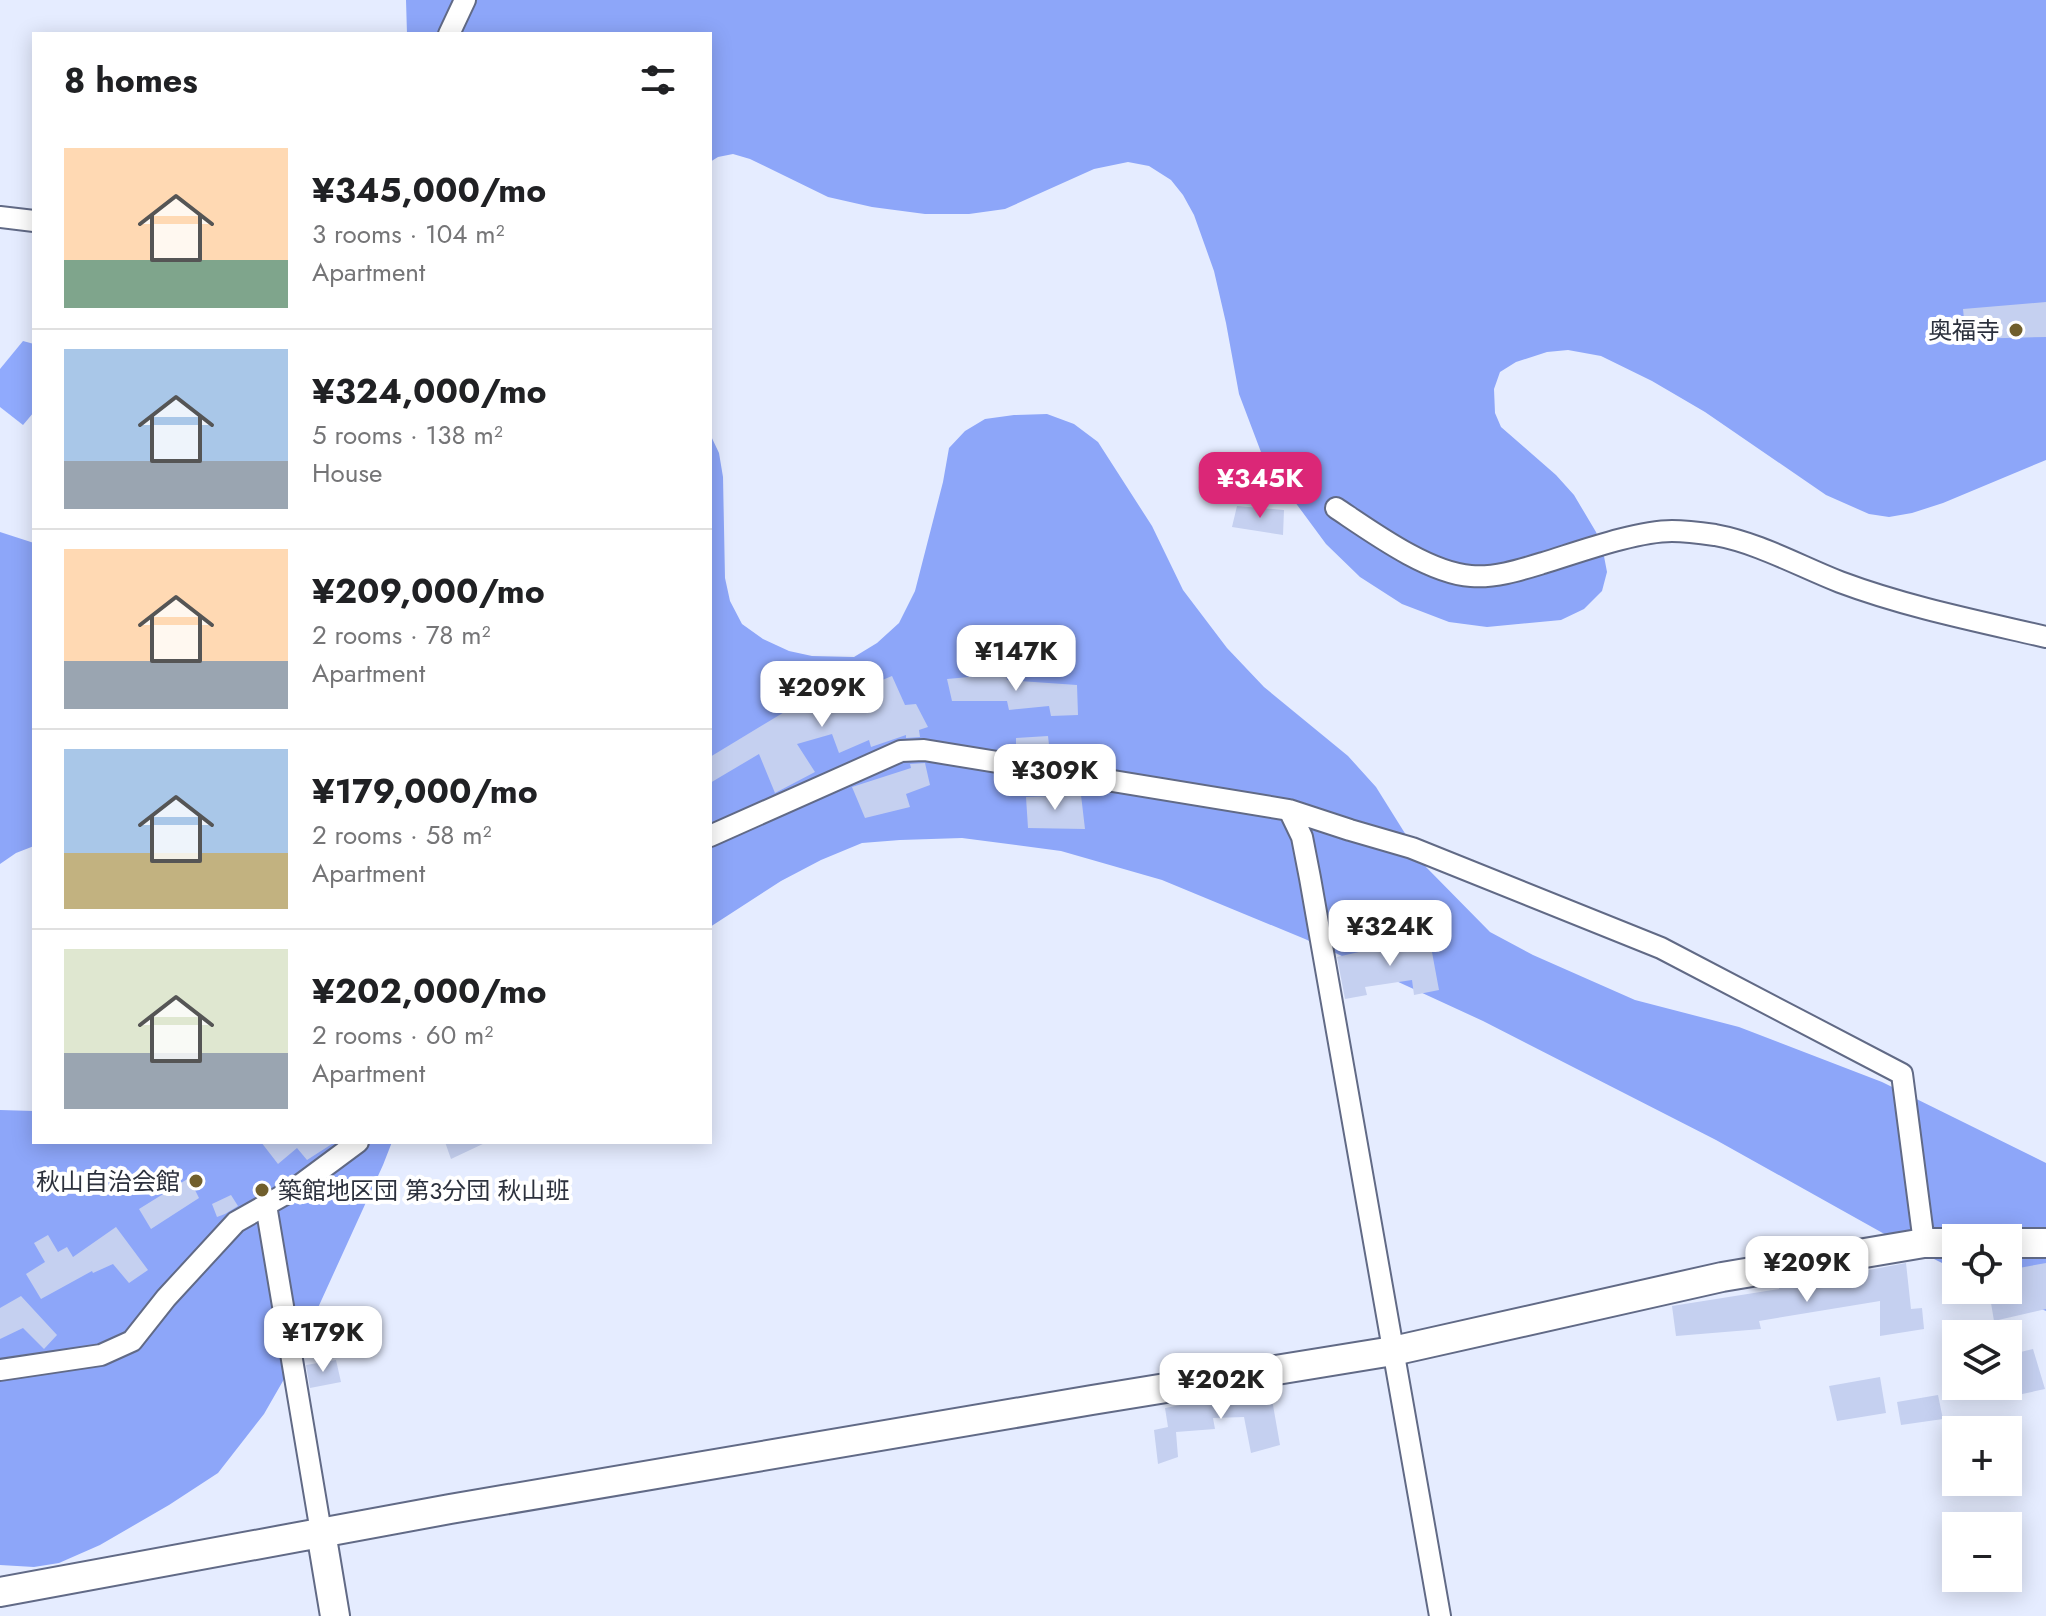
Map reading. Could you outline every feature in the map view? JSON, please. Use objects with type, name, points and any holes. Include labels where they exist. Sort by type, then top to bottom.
[{"type":"street","points":[[450,32],[465,0]]},
{"type":"street","points":[[0,217],[32,221]]},
{"type":"street","points":[[1336,508],[1422,560],[1453,573],[1489,576],[1643,535],[1670,530],[1691,532],[1718,536],[1766,550],[1841,582],[1908,605],[2046,637]]},
{"type":"street","points":[[712,835],[901,751],[924,750],[1289,810],[1412,848],[1661,948],[1902,1074],[1924,1243]]},
{"type":"street","points":[[1289,810],[1302,837],[1440,1616]]},
{"type":"street","points":[[0,1370],[101,1355],[132,1341],[166,1298],[236,1222],[296,1188],[355,1144]]},
{"type":"street","points":[[266,1205],[335,1616]]},
{"type":"street","points":[[0,1592],[321,1532],[1076,1402],[1393,1351],[1722,1277],[1924,1243],[1942,1243]]},
{"type":"street","points":[[2022,1243],[2046,1243]]},
{"type":"shaded area","points":[[406,0],[2046,0],[2046,460],[1912,513],[1889,517],[1869,514],[1826,495],[1705,412],[1652,381],[1601,356],[1568,350],[1547,352],[1516,362],[1500,372],[1494,389],[1495,413],[1501,427],[1574,495],[1596,532],[1603,551],[1607,572],[1602,591],[1584,609],[1561,620],[1487,627],[1449,622],[1402,604],[1360,577],[1326,544],[1264,460],[1239,394],[1214,271],[1194,215],[1171,180],[1149,166],[1128,162],[1094,169],[1005,209],[969,214],[925,214],[872,207],[828,197],[750,159],[733,154],[712,161],[712,32],[407,32]]},
{"type":"shaded area","points":[[23,341],[32,343],[32,414],[23,425],[0,407],[0,369]]},
{"type":"shaded area","points":[[1047,414],[1074,424],[1098,442],[1152,526],[1183,590],[1227,648],[1264,687],[1348,756],[1376,787],[1426,867],[1490,932],[1533,955],[1635,1000],[1739,1027],[1882,1082],[2046,1163],[2046,1311],[2022,1300],[2022,1224],[1942,1224],[1942,1263],[1716,1140],[1483,1021],[1305,939],[1162,880],[1061,851],[962,838],[862,843],[781,881],[712,926],[712,438],[719,453],[723,477],[725,578],[730,601],[742,624],[763,639],[789,651],[812,656],[854,657],[877,643],[899,623],[915,591],[949,448],[965,431],[985,419]]},
{"type":"shaded area","points":[[0,532],[32,542],[32,847],[0,864]]},
{"type":"shaded area","points":[[0,1110],[32,1111],[32,1144],[391,1144],[291,1367],[264,1414],[218,1473],[100,1545],[59,1563],[34,1567],[0,1565]]},
{"type":"building","points":[[2046,302],[2046,337],[1966,339],[1963,309]]},
{"type":"building","points":[[1237,506],[1284,510],[1283,535],[1232,527]]},
{"type":"building","points":[[990,665],[1004,666],[1007,680],[1077,685],[1078,715],[1051,716],[1049,706],[1009,710],[1007,701],[952,701],[947,679],[991,675]]},
{"type":"building","points":[[892,676],[905,705],[916,704],[928,727],[919,730],[920,737],[906,738],[906,735],[871,747],[869,740],[839,753],[832,734],[797,744],[815,772],[775,793],[759,754],[712,782],[712,756],[791,708],[787,700],[829,678],[839,698]]},
{"type":"building","points":[[1048,736],[1050,754],[1016,752],[1016,738]]},
{"type":"building","points":[[925,763],[930,785],[906,794],[910,807],[865,818],[852,787],[911,768],[910,764]]},
{"type":"building","points":[[1081,795],[1085,829],[1028,828],[1026,797]]},
{"type":"building","points":[[1429,936],[1439,990],[1414,995],[1412,980],[1365,987],[1367,995],[1345,999],[1337,957]]},
{"type":"building","points":[[263,1144],[332,1144],[307,1160],[297,1148],[278,1164]]},
{"type":"building","points":[[446,1144],[483,1144],[451,1159]]},
{"type":"building","points":[[189,1178],[199,1198],[151,1229],[139,1209]]},
{"type":"building","points":[[231,1195],[238,1206],[217,1217],[212,1204]]},
{"type":"building","points":[[116,1227],[148,1270],[129,1283],[113,1264],[92,1271],[41,1299],[26,1274],[45,1262],[34,1243],[48,1235],[58,1252],[67,1247],[73,1257]]},
{"type":"building","points":[[1906,1263],[1911,1309],[1922,1308],[1924,1329],[1880,1336],[1880,1301],[1759,1321],[1761,1329],[1676,1336],[1672,1306],[1779,1289]]},
{"type":"building","points":[[2046,1263],[2046,1309],[1994,1320],[1991,1304],[2022,1304],[2022,1267]]},
{"type":"building","points":[[21,1296],[57,1335],[44,1349],[23,1328],[0,1339],[0,1308]]},
{"type":"building","points":[[2033,1349],[2045,1389],[2022,1394],[2022,1352]]},
{"type":"building","points":[[336,1360],[341,1382],[310,1388],[306,1365]]},
{"type":"building","points":[[1880,1377],[1886,1413],[1837,1421],[1829,1386]]},
{"type":"building","points":[[1270,1388],[1280,1445],[1251,1453],[1244,1417],[1213,1418],[1215,1429],[1176,1432],[1178,1457],[1158,1464],[1154,1430],[1168,1427],[1165,1408]]},
{"type":"building","points":[[1938,1395],[1942,1419],[1901,1425],[1897,1402]]},
{"type":"place","name":"奥福寺","points":[[2016,330]]},
{"type":"place","name":"秋山自治会館","points":[[196,1181]]},
{"type":"place","name":"築館地区団 第3分団 秋山班","points":[[262,1190]]}]
